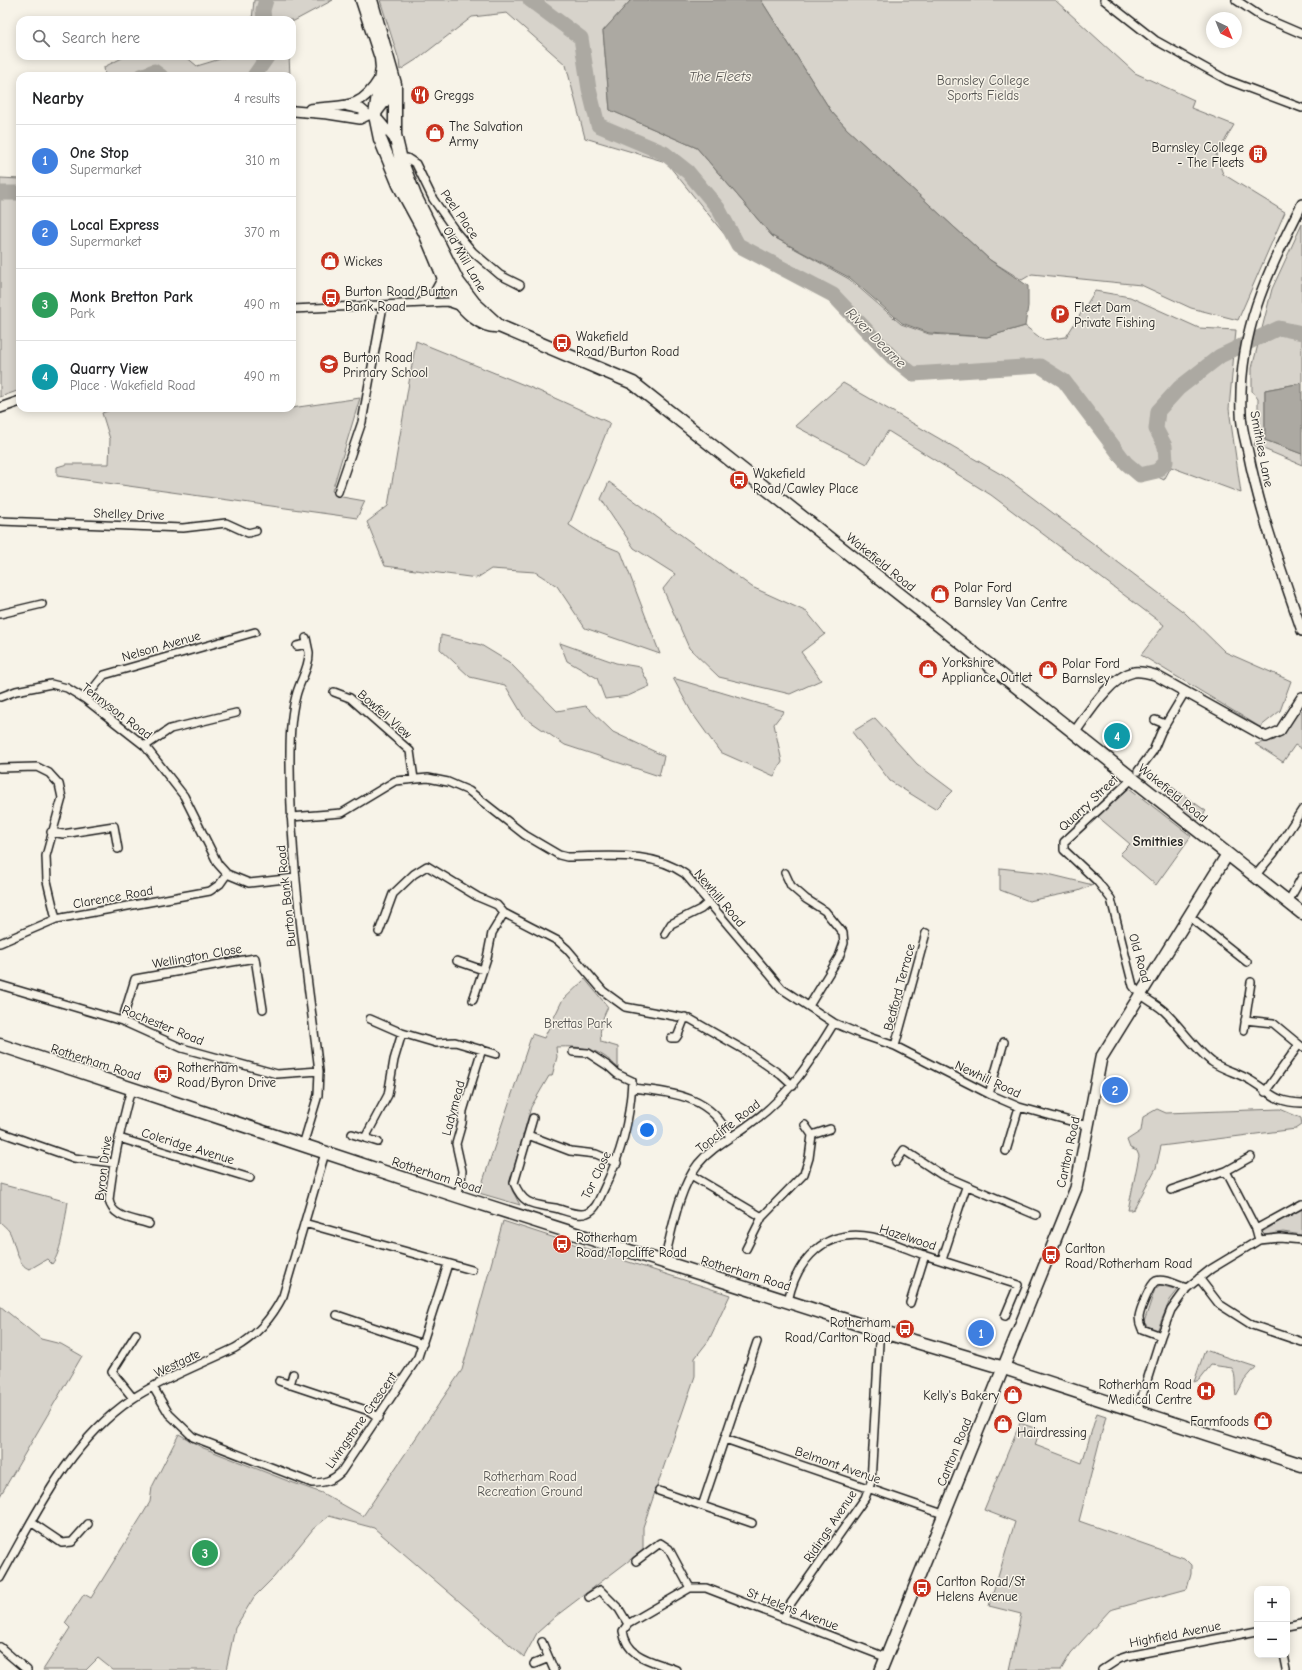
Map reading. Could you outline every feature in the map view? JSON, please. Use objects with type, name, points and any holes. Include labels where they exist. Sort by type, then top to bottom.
[{"type":"main road","name":"Old Mill Lane","points":[[362,0],[380,58],[381,76],[371,115],[390,166],[425,233],[443,276],[452,292],[464,308],[484,324],[499,326]]},
{"type":"main road","name":"Old Mill Lane","points":[[371,0],[392,67],[395,84],[397,142],[401,160],[415,196],[463,290],[480,309],[499,326]]},
{"type":"main road","name":"Wakefield Road","points":[[499,326],[633,383],[1074,732],[1135,775],[1227,854],[1302,913]]},
{"type":"main road","name":"Carlton Road","points":[[881,1670],[1076,1188],[1101,1058],[1227,854]]},
{"type":"main road","name":"Rotherham Road","points":[[0,1045],[456,1196],[788,1300],[886,1333],[1004,1368],[1302,1465]]},
{"type":"street","points":[[1104,0],[1156,40],[1227,80],[1302,108]]},
{"type":"street","points":[[1236,0],[1260,16],[1302,34]]},
{"type":"street","points":[[296,111],[360,119],[371,115],[385,102],[392,67]]},
{"type":"street","points":[[348,106],[359,102],[368,94],[381,76]]},
{"type":"street","points":[[296,111],[329,106],[348,106],[361,109],[371,115],[397,142]]},
{"type":"street","name":"Peel Place","points":[[401,160],[407,158],[416,164],[433,199],[456,232],[473,252],[500,275],[520,285]]},
{"type":"street","points":[[390,166],[401,160]]},
{"type":"street","name":"Smithies Lane","points":[[1302,204],[1261,288],[1243,359],[1240,414],[1254,482],[1302,631]]},
{"type":"street","points":[[418,303],[432,296],[443,276]]},
{"type":"street","points":[[296,309],[447,302],[464,308]]},
{"type":"street","points":[[338,492],[362,422],[383,306]]},
{"type":"street","points":[[0,408],[16,402]]},
{"type":"street","name":"Shelley Drive","points":[[0,521],[183,528],[226,523],[248,533],[256,531]]},
{"type":"street","points":[[0,614],[42,604]]},
{"type":"street","name":"Nelson Avenue","points":[[85,699],[104,675],[255,632]]},
{"type":"street","name":"Burton Bank Road","points":[[297,646],[306,641],[309,653],[296,695],[292,715],[290,752],[291,818],[295,878],[320,1071],[318,1095],[302,1145]]},
{"type":"street","points":[[1074,732],[1108,689],[1124,676],[1134,672],[1143,672],[1155,675],[1266,736],[1280,731],[1302,697]]},
{"type":"street","name":"Tennyson Road","points":[[0,697],[51,684],[67,688],[85,699],[145,746],[184,796],[218,864],[227,874]]},
{"type":"street","points":[[1135,775],[1153,751],[1165,724],[1185,692]]},
{"type":"street","name":"Bowfell View","points":[[338,696],[350,698],[410,751],[414,779]]},
{"type":"street","points":[[145,746],[170,729],[236,713]]},
{"type":"street","points":[[1155,720],[1165,724]]},
{"type":"street","points":[[0,768],[37,767],[49,773],[59,784],[62,798],[51,832],[46,856],[47,881],[56,919]]},
{"type":"street","name":"Quarry Street","points":[[1097,880],[1064,850],[1064,842],[1135,775]]},
{"type":"street","name":"Newhill Road","points":[[291,818],[342,813],[395,781],[428,778],[448,782],[469,791],[525,835],[559,855],[567,857],[641,858],[673,866],[685,874],[782,989],[834,1023],[895,1046],[989,1094],[1019,1107],[1088,1126]]},
{"type":"street","points":[[1255,876],[1274,853],[1302,810]]},
{"type":"street","points":[[51,832],[63,834],[114,826],[118,849]]},
{"type":"street","points":[[379,932],[393,894],[414,874],[427,866],[478,897],[497,905],[504,913],[558,941],[568,949],[603,991],[625,1007],[685,1017],[746,1051],[781,1075],[793,1086]]},
{"type":"street","points":[[785,873],[792,886],[806,900],[825,911],[843,933],[844,943],[839,957],[809,1006]]},
{"type":"street","points":[[227,874],[249,882],[295,878]]},
{"type":"street","name":"Clarence Road","points":[[0,943],[56,919],[210,891],[220,884],[227,874]]},
{"type":"street","points":[[1288,902],[1302,877]]},
{"type":"street","name":"Old Road","points":[[1097,880],[1111,899],[1130,978],[1140,996],[1164,1012],[1212,1062],[1227,1071],[1254,1082],[1265,1092],[1277,1099],[1288,1103],[1302,1103]]},
{"type":"street","points":[[664,934],[671,924],[701,909],[709,902]]},
{"type":"street","points":[[473,1000],[483,970],[492,933],[504,913]]},
{"type":"street","points":[[1189,916],[1248,962]]},
{"type":"street","name":"Bedford Terrace","points":[[895,1046],[926,933]]},
{"type":"street","name":"Wellington Close","points":[[122,1021],[135,980],[255,958],[263,1009]]},
{"type":"street","points":[[457,961],[483,970]]},
{"type":"street","points":[[1244,1030],[1251,982]]},
{"type":"street","name":"Rochester Road","points":[[0,985],[122,1021],[182,1048],[277,1074],[320,1071]]},
{"type":"street","points":[[671,1038],[676,1038],[678,1035],[685,1017]]},
{"type":"street","points":[[370,1019],[402,1033],[436,1043],[455,1042],[496,1054]]},
{"type":"street","points":[[1245,1020],[1273,1023],[1283,1030],[1300,1047],[1265,1092]]},
{"type":"street","name":"Topcliffe Road","points":[[664,1262],[678,1207],[692,1175],[711,1151],[751,1124],[793,1086],[811,1061],[834,1023]]},
{"type":"street","points":[[365,1138],[388,1095],[394,1060],[402,1033]]},
{"type":"street","points":[[989,1094],[1004,1042]]},
{"type":"street","name":"Ladymead","points":[[456,1196],[461,1181],[462,1171],[456,1144],[462,1123],[463,1111],[482,1049]]},
{"type":"street","points":[[573,1052],[588,1053],[617,1074],[632,1081],[632,1088],[670,1092],[689,1098],[701,1104],[716,1115],[730,1137]]},
{"type":"street","name":"Tor Close","points":[[533,1118],[514,1183],[520,1196],[529,1203],[581,1214],[588,1213],[595,1207],[617,1163],[624,1142],[632,1088]]},
{"type":"street","name":"Byron Drive","points":[[131,1089],[113,1163],[109,1200],[115,1213],[149,1224]]},
{"type":"street","points":[[1006,1151],[1019,1107]]},
{"type":"street","points":[[746,1249],[762,1217],[804,1174],[809,1158],[812,1136],[805,1125]]},
{"type":"street","points":[[812,1136],[830,1129]]},
{"type":"street","points":[[0,1132],[74,1158],[113,1163]]},
{"type":"street","points":[[352,1134],[378,1142]]},
{"type":"street","points":[[528,1135],[570,1151],[596,1154],[617,1163]]},
{"type":"street","name":"Coleridge Avenue","points":[[119,1138],[250,1178]]},
{"type":"street","points":[[896,1162],[904,1150],[942,1175],[966,1187],[1036,1215]]},
{"type":"street","name":"Westgate","points":[[0,1578],[62,1470],[87,1439],[117,1410],[133,1398],[153,1387],[235,1348],[265,1325],[283,1296],[325,1153]]},
{"type":"street","points":[[1171,1190],[1226,1171],[1251,1157]]},
{"type":"street","points":[[1226,1171],[1256,1229],[1260,1240]]},
{"type":"street","points":[[692,1175],[762,1217]]},
{"type":"street","points":[[942,1260],[966,1187]]},
{"type":"street","points":[[1256,1229],[1302,1204]]},
{"type":"street","points":[[304,1223],[472,1270]]},
{"type":"street","name":"Hazelwood","points":[[788,1300],[797,1270],[804,1260],[813,1251],[835,1238],[845,1235],[872,1237],[1018,1285],[1005,1316]]},
{"type":"street","points":[[1137,1412],[1161,1336],[1171,1310],[1187,1288],[1211,1269],[1260,1240],[1280,1238],[1302,1240]]},
{"type":"street","points":[[910,1303],[925,1255]]},
{"type":"street","name":"Livingstone Crescent","points":[[153,1387],[169,1414],[193,1437],[312,1483],[322,1483],[333,1480],[341,1472],[379,1418],[418,1357],[448,1264]]},
{"type":"street","points":[[1199,1278],[1219,1304],[1252,1325],[1302,1342]]},
{"type":"street","points":[[1161,1336],[1142,1329],[1139,1322],[1139,1316],[1151,1285],[1156,1281],[1161,1280],[1187,1288]]},
{"type":"street","points":[[337,1315],[423,1344]]},
{"type":"street","points":[[133,1398],[112,1372],[136,1334]]},
{"type":"street","points":[[702,1506],[757,1342]]},
{"type":"street","name":"Ridings Avenue","points":[[784,1618],[789,1606],[869,1489],[871,1482],[879,1343]]},
{"type":"street","points":[[290,1385],[293,1374]]},
{"type":"street","points":[[279,1381],[369,1411],[379,1418]]},
{"type":"street","name":"Belmont Avenue","points":[[724,1439],[943,1514]]},
{"type":"street","points":[[659,1491],[752,1523]]},
{"type":"street","points":[[31,1522],[62,1543],[72,1542],[88,1524]]},
{"type":"street","points":[[636,1561],[660,1543],[669,1549],[690,1588],[628,1624],[623,1631],[624,1638],[631,1651],[668,1668],[676,1670]]},
{"type":"street","name":"St Helens Avenue","points":[[690,1588],[706,1588],[885,1657]]},
{"type":"street","points":[[589,1598],[600,1590],[619,1609],[628,1624]]},
{"type":"street","points":[[1290,1626],[1302,1624]]},
{"type":"street","name":"Highfield Avenue","points":[[1102,1670],[1119,1659],[1128,1656],[1254,1632]]},
{"type":"street","points":[[542,1642],[554,1670]]},
{"type":"street","points":[[0,1646],[27,1670]]},
{"type":"street","points":[[534,1664],[549,1658]]},
{"type":"street","points":[[1284,1658],[1286,1670]]},
{"type":"green space","points":[[254,0],[333,0],[296,20],[296,16],[252,16]]},
{"type":"green space","points":[[380,0],[631,0],[603,31],[610,110],[697,148],[772,236],[849,279],[901,324],[929,334],[987,337],[1025,326],[1043,340],[1066,337],[1095,291],[1130,297],[1199,328],[1236,330],[1229,409],[1241,493],[1171,467],[1164,480],[1134,465],[1043,362],[913,374],[893,358],[833,295],[738,251],[666,162],[585,138],[566,65],[507,13],[472,17],[419,58],[400,70],[399,60]]},
{"type":"green space","name":"Barnsley College Sports Fields","points":[[761,0],[1055,0],[1135,73],[1194,100],[1191,108],[1234,125],[1216,155],[1223,174],[1285,212],[1238,320],[1191,308],[1141,285],[1032,274],[1022,280],[990,260],[847,129],[831,111]]},
{"type":"green space","points":[[118,60],[190,60],[197,66],[217,60],[289,60],[290,72],[105,72],[104,67]]},
{"type":"green space","points":[[0,178],[16,179],[16,391],[0,397]]},
{"type":"green space","points":[[1302,224],[1302,383],[1265,390],[1265,440],[1302,454],[1302,465],[1254,445],[1258,435],[1258,399],[1252,391],[1252,368],[1272,289]]},
{"type":"green space","points":[[416,341],[539,391],[610,423],[569,525],[592,540],[621,552],[660,654],[585,628],[557,586],[535,572],[491,569],[477,578],[385,566],[367,522],[388,506]]},
{"type":"green space","points":[[843,383],[1004,476],[1185,613],[1225,652],[1291,681],[1280,711],[1260,727],[1141,655],[1164,625],[991,495],[888,431],[867,464],[795,426]]},
{"type":"green space","points":[[360,398],[332,491],[342,497],[365,501],[357,518],[57,476],[57,467],[67,464],[109,464],[110,439],[102,413],[105,412],[296,412],[296,407]]},
{"type":"green space","points":[[609,482],[752,587],[807,612],[825,634],[801,652],[821,680],[790,694],[719,677],[689,648],[663,589],[675,574],[634,548],[601,499]]},
{"type":"green space","points":[[441,635],[481,645],[509,662],[557,711],[586,706],[613,732],[664,756],[659,776],[565,745],[524,717],[505,685],[470,677],[440,649]]},
{"type":"green space","points":[[560,643],[616,663],[640,667],[650,686],[628,696],[605,699],[597,678],[567,661]]},
{"type":"green space","points":[[673,678],[784,711],[774,724],[782,762],[774,776],[720,752],[692,713]]},
{"type":"green space","points":[[1298,708],[1302,711],[1302,749],[1295,745],[1283,762],[1255,744],[1275,740]]},
{"type":"green space","points":[[875,718],[917,764],[953,791],[935,809],[890,781],[852,732]]},
{"type":"green space","points":[[1172,787],[1206,811],[1197,821],[1164,796]]},
{"type":"green space","points":[[1129,788],[1191,836],[1156,885],[1120,854],[1130,844],[1097,816]]},
{"type":"green space","points":[[1000,868],[1044,873],[1093,885],[1078,891],[1029,901],[1000,890]]},
{"type":"green space","name":"Brettas Park","points":[[585,979],[608,1007],[604,1015],[600,1033],[601,1042],[618,1047],[618,1068],[611,1061],[597,1052],[574,1047],[556,1047],[557,1057],[552,1076],[549,1076],[531,1107],[512,1175],[512,1190],[520,1205],[479,1193],[532,1034],[544,1038],[562,1001]]},
{"type":"green space","points":[[1157,1109],[1166,1113],[1280,1109],[1301,1118],[1302,1125],[1296,1129],[1161,1146],[1156,1168],[1134,1209],[1128,1210],[1139,1156],[1137,1151],[1130,1148],[1127,1140],[1141,1131],[1143,1117]]},
{"type":"green space","points":[[0,1184],[68,1202],[61,1243],[52,1264],[47,1259],[30,1269],[22,1264],[9,1231],[0,1222]]},
{"type":"green space","points":[[1300,1209],[1302,1210],[1302,1235],[1283,1232],[1265,1235],[1262,1232]]},
{"type":"green space","name":"Rotherham Road Recreation Ground","points":[[503,1221],[730,1295],[709,1340],[695,1358],[695,1376],[643,1527],[643,1550],[556,1616],[537,1633],[524,1657],[374,1528],[329,1516],[313,1529],[274,1577],[254,1597],[235,1628],[226,1670],[113,1670],[98,1658],[86,1670],[43,1670],[70,1628],[65,1623],[84,1594],[91,1598],[150,1502],[152,1487],[179,1434],[201,1447],[322,1493],[363,1516],[462,1370]]},
{"type":"green space","points":[[1160,1285],[1178,1290],[1170,1300],[1157,1331],[1147,1326],[1144,1322],[1155,1289]]},
{"type":"green space","points":[[0,1306],[41,1339],[61,1344],[82,1356],[0,1496]]},
{"type":"green space","points":[[1205,1350],[1256,1367],[1244,1381],[1236,1396],[1232,1368],[1211,1365],[1199,1380],[1194,1382]]},
{"type":"green space","points":[[1097,1413],[1106,1416],[1079,1521],[1184,1558],[1191,1565],[1191,1574],[1187,1589],[1110,1610],[1071,1653],[1061,1670],[1009,1670],[1021,1614],[989,1606],[1015,1522],[984,1510],[1020,1423],[1040,1430],[1035,1445],[1082,1463]]},
{"type":"water","name":"The Fleets","points":[[631,0],[761,0],[831,111],[847,129],[990,260],[1028,286],[1028,306],[1025,326],[987,337],[929,333],[902,323],[850,278],[772,236],[697,148],[610,110],[603,31]]},
{"type":"water","points":[[1302,383],[1302,454],[1265,440],[1265,390]]},
{"type":"waterway","name":"River Dearne","points":[[264,16],[263,10],[266,0]]},
{"type":"waterway","name":"River Dearne","points":[[530,0],[581,38],[589,89],[598,125],[664,153],[688,172],[718,208],[738,245],[833,295],[893,358],[913,374],[1040,366],[1064,381],[1126,463],[1140,475],[1157,471],[1166,462],[1165,446],[1156,429],[1158,411],[1179,388],[1220,356],[1279,328],[1302,333]]},
{"type":"waterway","name":"River Dearne","points":[[257,72],[265,60]]},
{"type":"waterway","name":"River Dearne","points":[[151,72],[155,72]]},
{"type":"waterway","name":"River Dearne","points":[[0,193],[16,193]]},
{"type":"place","name":"Greggs","points":[[420,95]]},
{"type":"place","name":"The Salvation Army","points":[[435,133]]},
{"type":"place","name":"Barnsley College - The Fleets","points":[[1258,154]]},
{"type":"place","name":"Wickes","points":[[330,261]]},
{"type":"place","name":"Burton Road/Burton Bank Road","points":[[331,298]]},
{"type":"place","name":"Fleet Dam Private Fishing","points":[[1060,314]]},
{"type":"place","name":"Wakefield Road/Burton Road","points":[[562,343]]},
{"type":"place","name":"Burton Road Primary School","points":[[329,364]]},
{"type":"place","name":"Wakefield Road/Cawley Place","points":[[739,480]]},
{"type":"place","name":"Polar Ford Barnsley Van Centre","points":[[940,594]]},
{"type":"place","name":"Yorkshire Appliance Outlet","points":[[928,669]]},
{"type":"place","name":"Polar Ford Barnsley","points":[[1048,670]]},
{"type":"place","name":"Quarry View","points":[[1117,736]]},
{"type":"place","name":"Rotherham Road/Byron Drive","points":[[163,1074]]},
{"type":"place","name":"Local Express","points":[[1115,1090]]},
{"type":"place","name":"Rotherham Road/Topcliffe Road","points":[[562,1244]]},
{"type":"place","name":"Carlton Road/Rotherham Road","points":[[1051,1255]]},
{"type":"place","name":"Rotherham Road/Carlton Road","points":[[905,1329]]},
{"type":"place","name":"One Stop","points":[[981,1333]]},
{"type":"place","name":"Rotherham Road Medical Centre","points":[[1206,1391]]},
{"type":"place","name":"Kelly's Bakery","points":[[1013,1395]]},
{"type":"place","name":"Farmfoods","points":[[1263,1421]]},
{"type":"place","name":"Glam Hairdressing","points":[[1003,1424]]},
{"type":"place","name":"Monk Bretton Park","points":[[205,1553]]},
{"type":"place","name":"Carlton Road/St Helens Avenue","points":[[922,1588]]},
{"type":"district","name":"Smithies","points":[[1158,841]]}]
